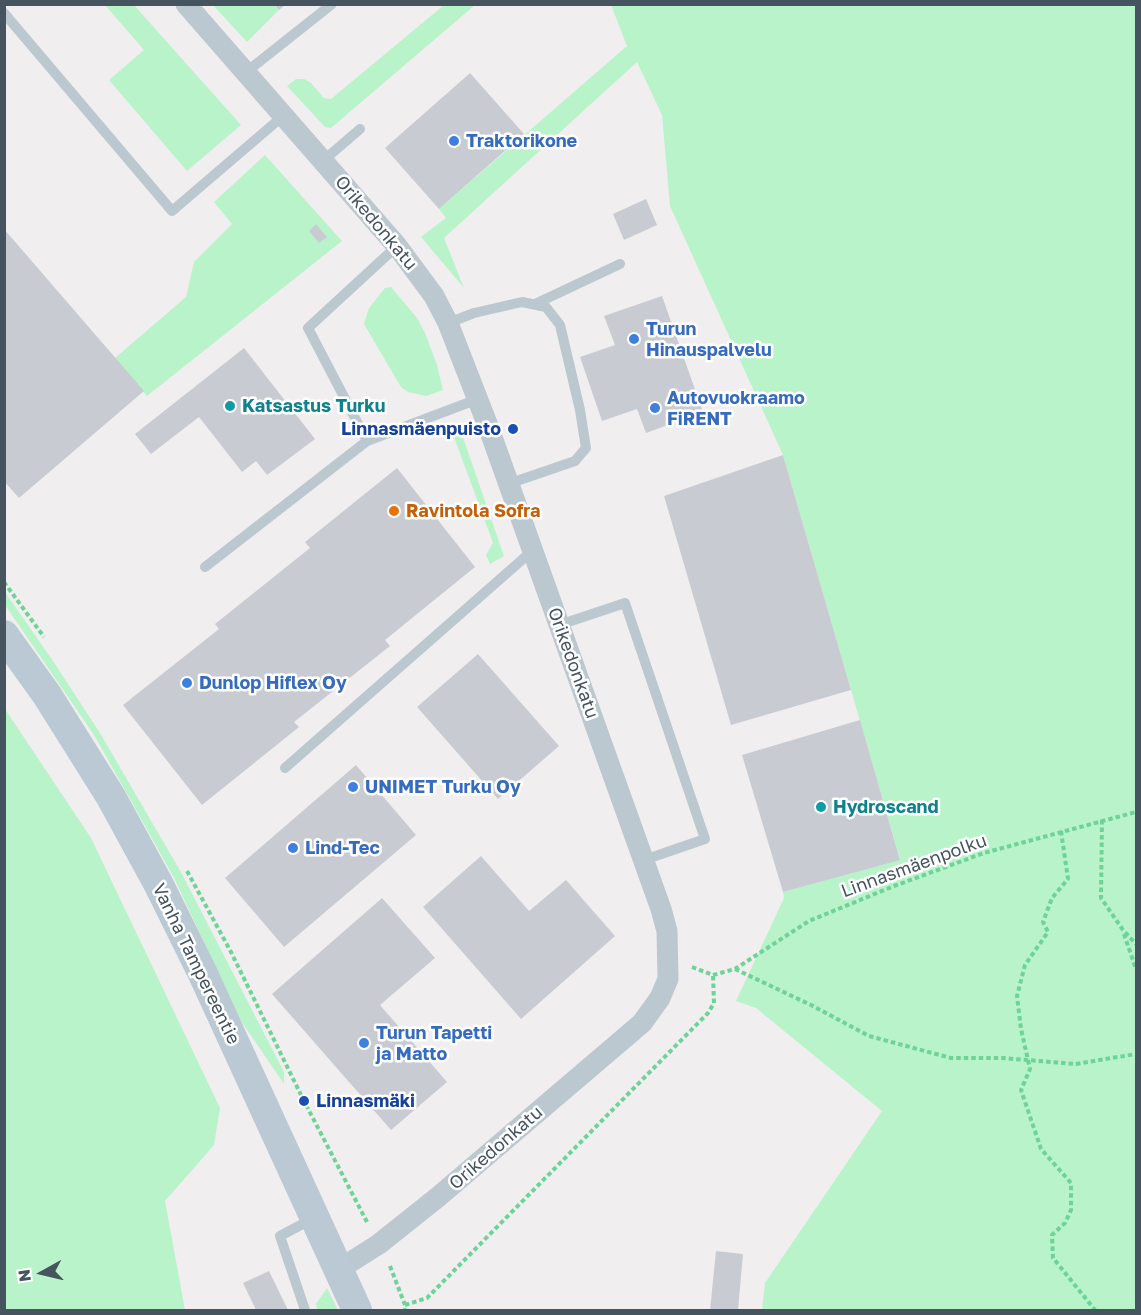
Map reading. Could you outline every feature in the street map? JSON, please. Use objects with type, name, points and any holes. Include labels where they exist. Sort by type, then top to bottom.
[{"type":"main road","name":"Vanha Tampereentie","points":[[4,635],[47,695],[111,797],[159,885],[203,974],[357,1311]]},
{"type":"street","name":"Orikedonkatu","points":[[186,4],[324,160],[397,246],[434,296],[448,323],[478,399],[644,860],[667,931],[668,979],[652,1012],[642,1023],[438,1197],[379,1244],[338,1270]]},
{"type":"lane","points":[[245,73],[332,4]]},
{"type":"lane","points":[[4,13],[172,211],[283,116]]},
{"type":"lane","points":[[324,160],[360,129]]},
{"type":"lane","points":[[367,441],[308,328],[397,246]]},
{"type":"lane","points":[[535,304],[620,264]]},
{"type":"lane","points":[[448,323],[493,308],[522,302],[546,307],[560,325],[580,410],[586,448],[575,461],[507,484]]},
{"type":"lane","points":[[205,567],[367,441],[478,399]]},
{"type":"lane","points":[[285,768],[532,551]]},
{"type":"lane","points":[[559,625],[625,603],[705,839],[644,860]]},
{"type":"lane","points":[[305,1311],[280,1236],[314,1218]]},
{"type":"path","name":"Linnasmäenpolku","points":[[405,1305],[427,1298],[708,1013],[714,1003],[713,975],[735,969],[809,921],[965,859],[1137,812]]},
{"type":"path","points":[[1102,820],[1101,898],[1123,930],[1137,944]]},
{"type":"path","points":[[1061,831],[1068,879],[1052,898],[1043,922],[1048,932],[1025,965],[1017,996],[1021,1029],[1030,1069],[1021,1090],[1041,1149],[1071,1183],[1071,1210],[1065,1223],[1052,1235],[1053,1258],[1095,1311]]},
{"type":"path","points":[[1123,930],[1137,969]]},
{"type":"path","points":[[735,969],[812,1005],[869,1036],[951,1059],[1028,1060],[1076,1064],[1137,1054]]},
{"type":"green space","points":[[105,5],[134,5],[241,125],[187,171],[109,80],[144,50]]},
{"type":"green space","points":[[213,5],[274,5],[279,10],[247,42]]},
{"type":"green space","points":[[444,5],[475,5],[331,128],[325,127],[287,86],[296,79],[304,79],[311,83],[324,98],[331,99]]},
{"type":"green space","points":[[611,5],[1136,5],[1136,1310],[762,1310],[765,1283],[882,1111],[756,1008],[736,1001],[784,898],[783,892],[900,859],[783,455],[670,206],[662,115],[637,62],[444,238],[464,288],[421,237],[446,218],[439,209],[627,46]]},
{"type":"green space","points":[[265,155],[342,241],[147,396],[115,358],[186,297],[194,262],[232,224],[214,202]]},
{"type":"green space","points":[[391,287],[417,318],[425,333],[437,365],[443,390],[426,396],[408,392],[401,387],[364,324],[369,308],[385,288]]},
{"type":"green space","points":[[456,423],[504,556],[490,564],[486,555],[493,543],[451,429]]},
{"type":"green space","points":[[5,592],[100,733],[182,874],[284,1072],[284,1084],[241,1021],[174,878],[94,735],[5,605]]},
{"type":"green space","points":[[5,709],[91,838],[220,1108],[214,1145],[165,1201],[185,1310],[5,1310]]},
{"type":"green space","points":[[327,1288],[338,1310],[317,1310],[316,1304]]},
{"type":"building","points":[[274,4],[286,4],[279,10]]},
{"type":"building","name":"Traktorikone","points":[[470,73],[524,134],[439,209],[385,148]]},
{"type":"building","points":[[646,199],[657,225],[624,240],[613,214]]},
{"type":"building","points":[[316,224],[327,237],[319,243],[309,231]]},
{"type":"building","points":[[4,229],[144,391],[19,498],[4,481]]},
{"type":"building","points":[[662,296],[703,412],[646,433],[637,409],[602,421],[580,357],[615,345],[604,316]]},
{"type":"building","name":"Katsastus Turku","points":[[244,348],[315,439],[267,475],[256,461],[242,472],[199,417],[151,454],[135,434]]},
{"type":"building","points":[[783,455],[851,690],[731,725],[664,496]]},
{"type":"building","points":[[397,468],[475,567],[385,640],[390,646],[294,722],[299,727],[202,805],[123,705],[219,629],[215,624],[310,548],[305,542]]},
{"type":"building","points":[[478,654],[559,746],[498,799],[417,707]]},
{"type":"building","name":"Hydroscand","points":[[860,720],[900,860],[783,892],[742,755]]},
{"type":"building","points":[[356,765],[416,835],[284,947],[225,878]]},
{"type":"building","points":[[481,856],[529,911],[566,880],[615,936],[521,1019],[423,907]]},
{"type":"building","name":"Turun Tapetti ja Matto","points":[[382,898],[435,958],[380,1005],[447,1082],[391,1130],[272,994]]},
{"type":"building","points":[[716,1251],[743,1254],[738,1310],[710,1310]]},
{"type":"building","points":[[269,1271],[288,1310],[256,1310],[243,1283]]},
{"type":"place","name":"Traktorikone","points":[[454,141]]},
{"type":"place","name":"Turun Hinauspalvelu","points":[[634,339]]},
{"type":"place","name":"Katsastus Turku","points":[[230,406]]},
{"type":"place","name":"Autovuokraamo FiRENT","points":[[655,408]]},
{"type":"place","name":"Linnasmäenpuisto","points":[[513,429]]},
{"type":"place","name":"Ravintola Sofra","points":[[394,511]]},
{"type":"place","name":"Dunlop Hiflex Oy","points":[[187,683]]},
{"type":"place","name":"UNIMET Turku Oy","points":[[353,787]]},
{"type":"place","name":"Hydroscand","points":[[821,807]]},
{"type":"place","name":"Lind-Tec","points":[[293,848]]},
{"type":"place","name":"Turun Tapetti ja Matto","points":[[364,1043]]},
{"type":"place","name":"Linnasmäki","points":[[304,1101]]}]
